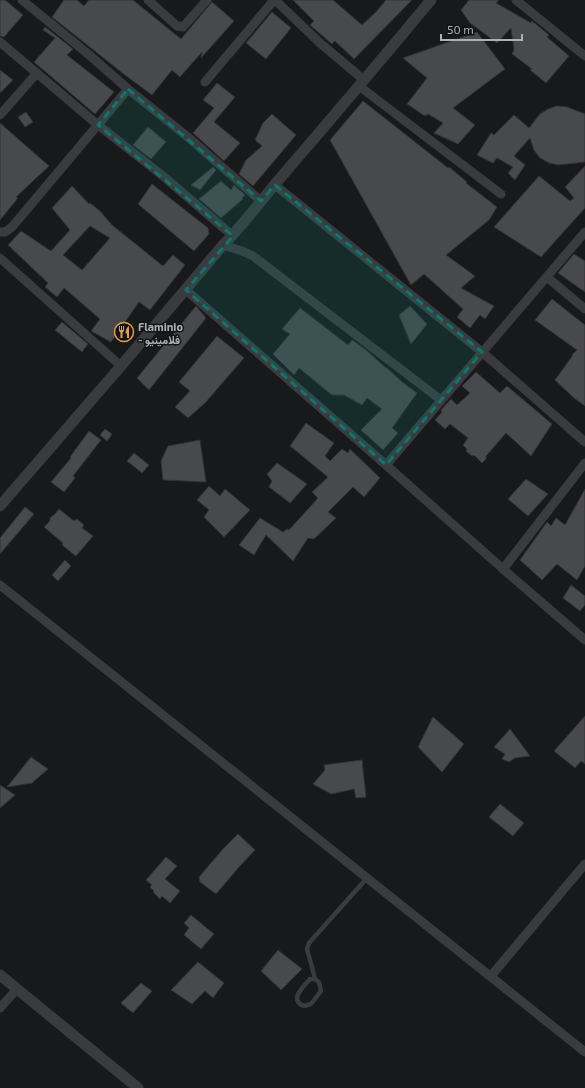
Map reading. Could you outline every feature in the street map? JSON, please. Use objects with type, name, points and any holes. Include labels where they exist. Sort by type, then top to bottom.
[{"type":"street","points":[[22,0],[189,138],[261,200]]},
{"type":"street","points":[[148,0],[177,26],[183,27],[207,0]]},
{"type":"street","points":[[205,82],[274,0],[362,83],[501,194]]},
{"type":"street","points":[[0,506],[223,245],[233,236],[261,200],[431,0]]},
{"type":"street","points":[[516,0],[585,56]]},
{"type":"street","points":[[0,42],[98,125],[163,176],[233,236]]},
{"type":"street","points":[[0,115],[37,73]]},
{"type":"street","points":[[0,232],[5,232],[12,227],[128,89]]},
{"type":"street","points":[[275,185],[482,352],[585,442]]},
{"type":"street","points":[[386,465],[585,232]]},
{"type":"street","points":[[223,245],[242,250],[253,256],[441,400]]},
{"type":"street","points":[[0,258],[121,366]]},
{"type":"street","points":[[547,276],[585,310]]},
{"type":"street","points":[[186,290],[585,640]]},
{"type":"street","points":[[503,569],[585,463]]},
{"type":"street","points":[[0,585],[585,1052]]},
{"type":"street","points":[[491,976],[585,864]]},
{"type":"street","points":[[0,975],[138,1088]]},
{"type":"street","points":[[0,1008],[17,989]]},
{"type":"lane","points":[[315,979],[310,979],[297,995],[297,1000],[300,1005],[304,1006],[311,1004],[321,991],[319,982],[315,979],[312,967],[308,949],[309,943],[367,878]]},
{"type":"highlighted area","points":[[128,89],[261,201],[275,185],[482,352],[386,465],[186,290],[233,236],[98,125]]},
{"type":"building","points":[[0,0],[5,0],[23,15],[4,37],[0,36]]},
{"type":"building","points":[[64,0],[77,0],[84,6],[89,0],[133,0],[181,39],[212,2],[234,21],[201,58],[202,52],[180,77],[172,70],[152,95],[52,17]]},
{"type":"building","points":[[293,0],[333,0],[362,25],[386,0],[412,0],[354,59],[335,41],[332,44],[310,25],[314,21]]},
{"type":"building","points":[[469,0],[499,0],[496,3],[531,23],[532,21],[549,35],[547,37],[569,56],[546,83],[530,70],[532,69],[512,54],[514,50],[511,28],[497,43],[470,23],[461,10]]},
{"type":"building","points":[[272,12],[291,28],[266,59],[246,43]]},
{"type":"building","points":[[45,27],[73,49],[67,55],[114,92],[95,114],[34,62],[55,38],[43,30]]},
{"type":"building","points":[[477,32],[505,69],[453,108],[475,125],[458,144],[434,133],[443,123],[428,114],[425,116],[407,104],[427,78],[403,58]]},
{"type":"building","points":[[0,70],[13,80],[0,93]]},
{"type":"building","points":[[217,83],[235,97],[214,122],[240,143],[224,161],[193,133],[214,108],[203,100]]},
{"type":"building","points":[[363,101],[448,168],[449,167],[467,182],[466,183],[497,207],[489,220],[446,255],[475,276],[461,288],[494,306],[485,319],[480,315],[470,328],[457,317],[463,309],[424,274],[411,285],[330,140]]},
{"type":"building","points":[[557,106],[567,107],[585,114],[585,162],[559,165],[549,163],[540,158],[534,150],[530,138],[514,156],[525,165],[515,180],[508,173],[513,167],[497,158],[493,163],[477,155],[491,133],[494,135],[514,115],[529,128],[540,114]]},
{"type":"building","points":[[26,112],[33,122],[25,127],[18,117]]},
{"type":"building","points":[[272,114],[296,135],[253,186],[239,174],[246,160],[262,146],[255,140],[263,123]]},
{"type":"building","points":[[0,123],[49,166],[16,197],[18,198],[0,220]]},
{"type":"building","points":[[148,127],[166,142],[151,159],[133,145]]},
{"type":"building","points":[[585,166],[585,208],[541,257],[494,227],[539,176],[570,201],[574,198],[565,187]]},
{"type":"building","points":[[213,167],[216,170],[200,190],[191,185]]},
{"type":"building","points":[[221,181],[231,190],[234,185],[245,195],[242,198],[243,199],[221,218],[199,199]]},
{"type":"building","points":[[152,184],[208,228],[209,234],[194,251],[138,204]]},
{"type":"building","points":[[72,186],[89,204],[90,203],[100,211],[112,225],[163,266],[173,255],[185,265],[150,310],[139,302],[111,342],[91,331],[100,319],[64,288],[57,297],[45,287],[48,283],[8,245],[21,231],[51,251],[70,230],[52,208]],"holes":[[[90,226],[110,238],[82,270],[63,255]]]},
{"type":"building","points":[[574,254],[585,261],[585,292],[558,273]]},
{"type":"building","points":[[552,299],[585,325],[585,406],[555,380],[577,350],[535,320]]},
{"type":"building","points":[[196,306],[206,318],[149,390],[137,378]]},
{"type":"building","points":[[410,306],[427,324],[411,344],[399,315]]},
{"type":"building","points":[[300,308],[348,345],[352,340],[366,350],[402,382],[417,393],[392,428],[398,433],[383,450],[361,430],[382,409],[367,398],[362,405],[344,395],[332,395],[299,368],[294,375],[273,354],[290,334],[282,329]]},
{"type":"building","points":[[62,322],[88,344],[82,352],[55,330]]},
{"type":"building","points":[[217,336],[244,358],[205,403],[188,418],[175,407],[190,391],[179,382]]},
{"type":"building","points":[[476,372],[500,393],[507,386],[552,424],[531,456],[506,433],[486,456],[486,459],[482,463],[474,455],[472,456],[466,451],[467,449],[463,445],[468,438],[450,424],[445,429],[435,420],[442,412],[441,410],[451,399],[457,405],[470,393],[462,386]]},
{"type":"building","points":[[306,423],[334,443],[325,456],[330,461],[342,449],[348,453],[350,449],[380,478],[364,497],[353,487],[328,512],[336,518],[314,539],[308,538],[293,561],[266,535],[254,555],[239,545],[260,518],[283,532],[287,529],[289,530],[318,498],[312,492],[328,477],[290,446]]},
{"type":"building","points":[[105,429],[112,434],[107,441],[100,435]]},
{"type":"building","points":[[89,431],[101,440],[73,476],[75,478],[64,492],[51,482],[71,458],[70,457]]},
{"type":"building","points":[[200,440],[206,482],[163,480],[161,461],[168,446]]},
{"type":"building","points":[[134,453],[149,465],[142,473],[127,461]]},
{"type":"building","points":[[277,463],[307,484],[290,503],[269,487],[272,481],[267,474]]},
{"type":"building","points":[[526,479],[548,494],[528,516],[508,499]]},
{"type":"building","points":[[209,486],[220,496],[225,489],[250,510],[224,537],[204,517],[209,510],[197,500]]},
{"type":"building","points":[[585,489],[585,566],[577,580],[557,564],[542,580],[520,560],[547,522],[551,526],[556,518],[565,525]]},
{"type":"building","points":[[25,507],[34,514],[0,554],[0,538]]},
{"type":"building","points":[[59,509],[74,521],[77,519],[84,525],[82,528],[93,536],[76,556],[62,545],[63,543],[44,527]]},
{"type":"building","points":[[65,560],[71,566],[58,581],[52,575]]},
{"type":"building","points":[[571,585],[585,596],[585,605],[580,611],[563,598]]},
{"type":"building","points":[[585,716],[585,764],[581,761],[575,768],[554,751]]},
{"type":"building","points":[[433,717],[464,744],[442,772],[418,747]]},
{"type":"building","points":[[510,729],[530,756],[515,758],[509,762],[502,759],[505,754],[494,747]]},
{"type":"building","points":[[31,757],[48,769],[32,783],[7,787]]},
{"type":"building","points":[[362,760],[366,797],[356,798],[354,789],[331,794],[313,784],[325,770],[324,765]]},
{"type":"building","points":[[0,785],[15,795],[0,808]]},
{"type":"building","points":[[500,804],[524,823],[513,836],[489,817]]},
{"type":"building","points":[[238,834],[255,850],[216,894],[200,882],[199,877]]},
{"type":"building","points":[[166,857],[177,866],[165,879],[180,891],[170,903],[162,896],[160,899],[150,887],[152,885],[146,880]]},
{"type":"building","points":[[191,915],[214,934],[201,949],[184,935],[189,928],[184,923]]},
{"type":"building","points":[[278,950],[302,969],[281,990],[261,971]]},
{"type":"building","points":[[198,962],[224,983],[213,998],[205,991],[192,1004],[171,990]]},
{"type":"building","points":[[141,983],[152,991],[133,1013],[121,1003]]},
{"type":"place","name":"Flaminio - فلامينيو","points":[[124,332]]}]
